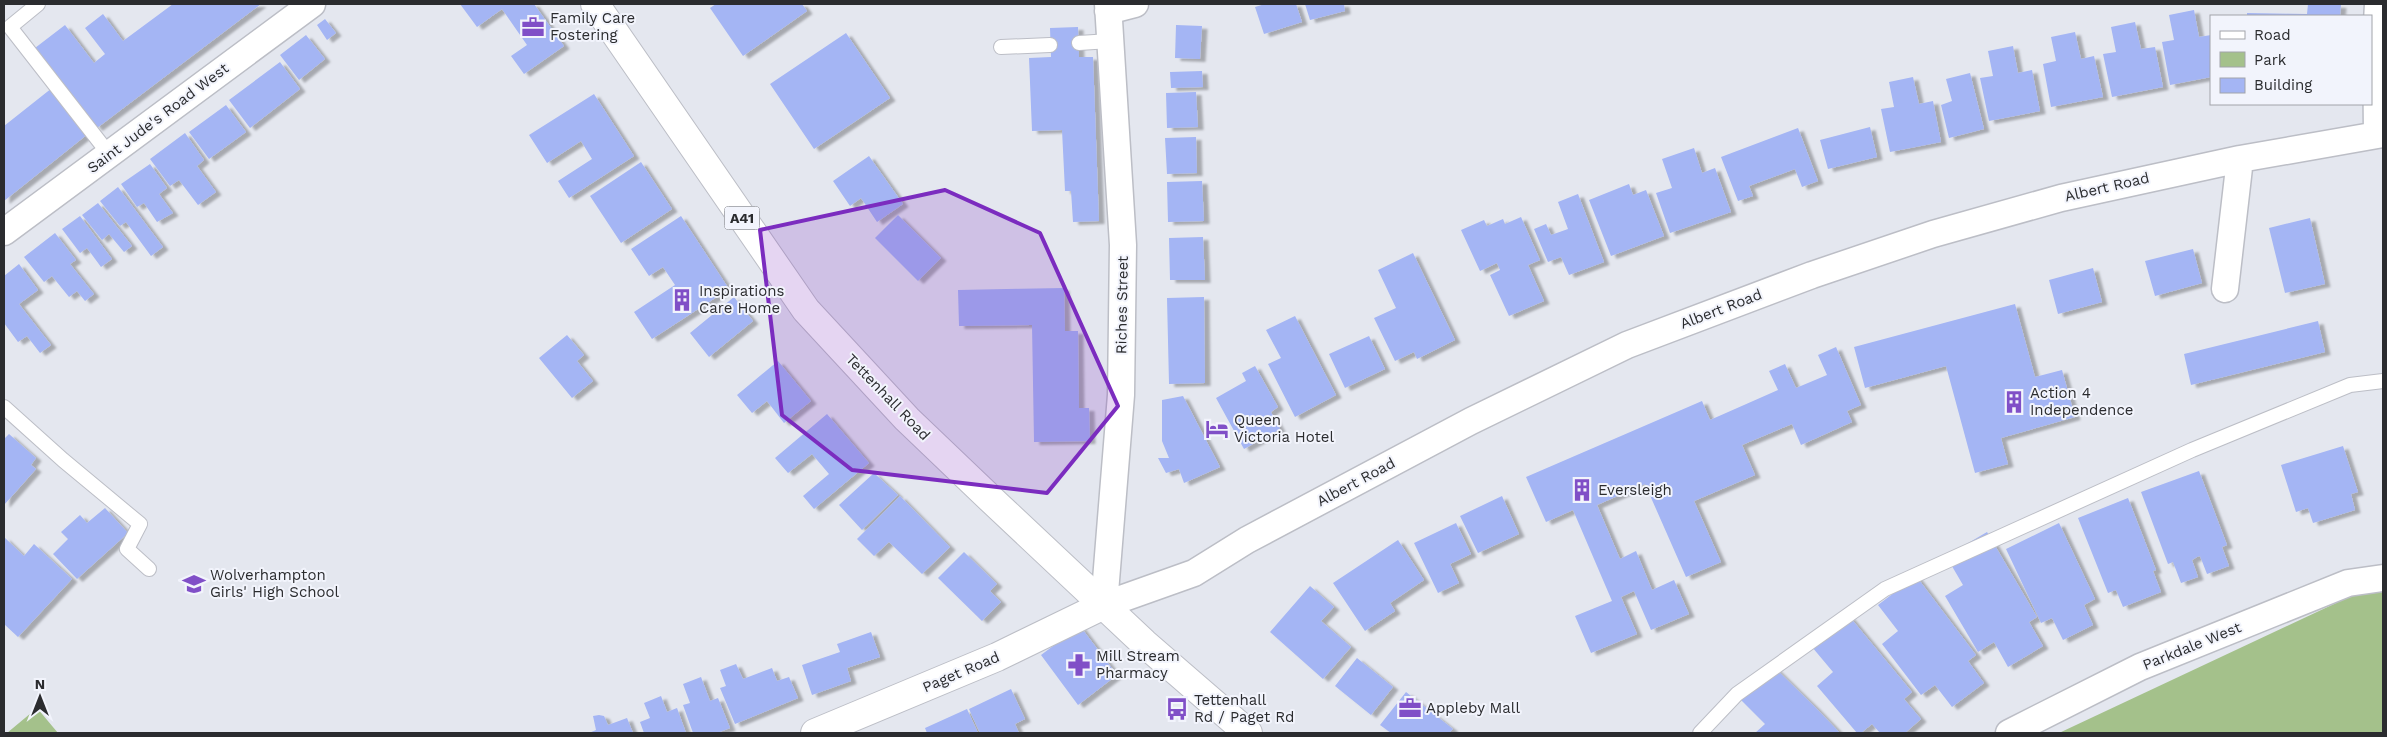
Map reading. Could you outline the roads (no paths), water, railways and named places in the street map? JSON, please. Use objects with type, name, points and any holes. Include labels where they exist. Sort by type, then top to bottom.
[{"type":"main road","name":"Tettenhall Road","points":[[595,4],[806,310],[907,419],[1144,643],[1248,733]]},
{"type":"main road","name":"Paget Road","points":[[815,733],[997,657],[1104,605]]},
{"type":"street","name":"Saint Jude's Road West","points":[[4,232],[312,4]]},
{"type":"street","points":[[1108,7],[1135,4]]},
{"type":"street","points":[[2378,4],[2376,40],[2380,134]]},
{"type":"street","name":"Riches Street","points":[[1104,605],[1121,396],[1123,245],[1108,7]]},
{"type":"street","name":"Albert Road","points":[[1104,605],[1194,573],[1248,540],[1471,421],[1627,345],[1812,275],[1933,234],[2061,198],[2240,159],[2380,134]]},
{"type":"street","points":[[2225,289],[2240,159]]},
{"type":"street","name":"Parkdale West","points":[[2009,733],[2140,667],[2348,583],[2383,578]]},
{"type":"lane","points":[[38,4],[10,27],[109,154]]},
{"type":"lane","points":[[1079,43],[1110,41]]},
{"type":"lane","points":[[1001,47],[1050,45]]},
{"type":"lane","points":[[1700,733],[1737,694],[1885,589],[2192,450],[2350,385],[2383,381]]},
{"type":"lane","points":[[4,407],[63,460],[140,524],[127,549],[149,569]]},
{"type":"place","name":"Family Care Fostering","points":[[533,27]]},
{"type":"place","name":"Inspirations Care Home","points":[[682,300]]},
{"type":"place","name":"Action 4 Independence","points":[[2014,402]]},
{"type":"place","name":"Queen Victoria Hotel","points":[[1217,429]]},
{"type":"place","name":"Eversleigh","points":[[1582,490]]},
{"type":"place","name":"Wolverhampton Girls' High School","points":[[194,584]]},
{"type":"place","name":"Mill Stream Pharmacy","points":[[1079,665]]},
{"type":"place","name":"Appleby Mall","points":[[1410,708]]},
{"type":"place","name":"Tettenhall Rd / Paget Rd","points":[[1177,709]]}]
